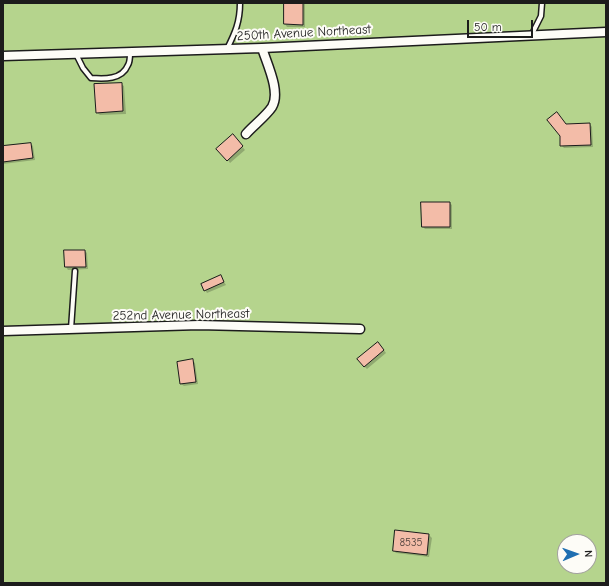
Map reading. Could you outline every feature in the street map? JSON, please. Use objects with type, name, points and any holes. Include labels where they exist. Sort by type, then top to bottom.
[{"type":"street","name":"250th Avenue Northeast","points":[[3,56],[262,48],[606,32]]},
{"type":"street","points":[[246,134],[272,107],[275,98],[275,86],[262,48]]},
{"type":"street","name":"252nd Avenue Northeast","points":[[3,331],[199,325],[360,329]]},
{"type":"lane","points":[[227,49],[236,31],[240,12],[240,3]]},
{"type":"lane","points":[[530,36],[541,16],[542,3]]},
{"type":"lane","points":[[76,54],[91,78],[102,79],[113,78],[126,70],[129,64],[130,52]]},
{"type":"lane","points":[[71,329],[75,271]]},
{"type":"green space","points":[[3,3],[606,3],[606,583],[3,583]]},
{"type":"building","points":[[284,3],[303,3],[303,25],[284,24]]},
{"type":"building","points":[[122,83],[123,111],[96,113],[94,84]]},
{"type":"building","points":[[557,112],[566,124],[590,123],[591,145],[560,146],[560,136],[547,120]]},
{"type":"building","points":[[233,134],[243,146],[227,161],[216,149]]},
{"type":"building","points":[[31,143],[33,158],[3,162],[3,146]]},
{"type":"building","points":[[421,202],[450,202],[450,227],[422,227]]},
{"type":"building","points":[[64,250],[85,250],[86,267],[65,267]]},
{"type":"building","points":[[221,275],[224,282],[204,291],[201,284]]},
{"type":"building","points":[[378,342],[384,350],[364,367],[357,359]]},
{"type":"building","points":[[193,359],[196,382],[180,384],[177,362]]},
{"type":"building","points":[[395,530],[429,534],[427,555],[393,551]]}]
